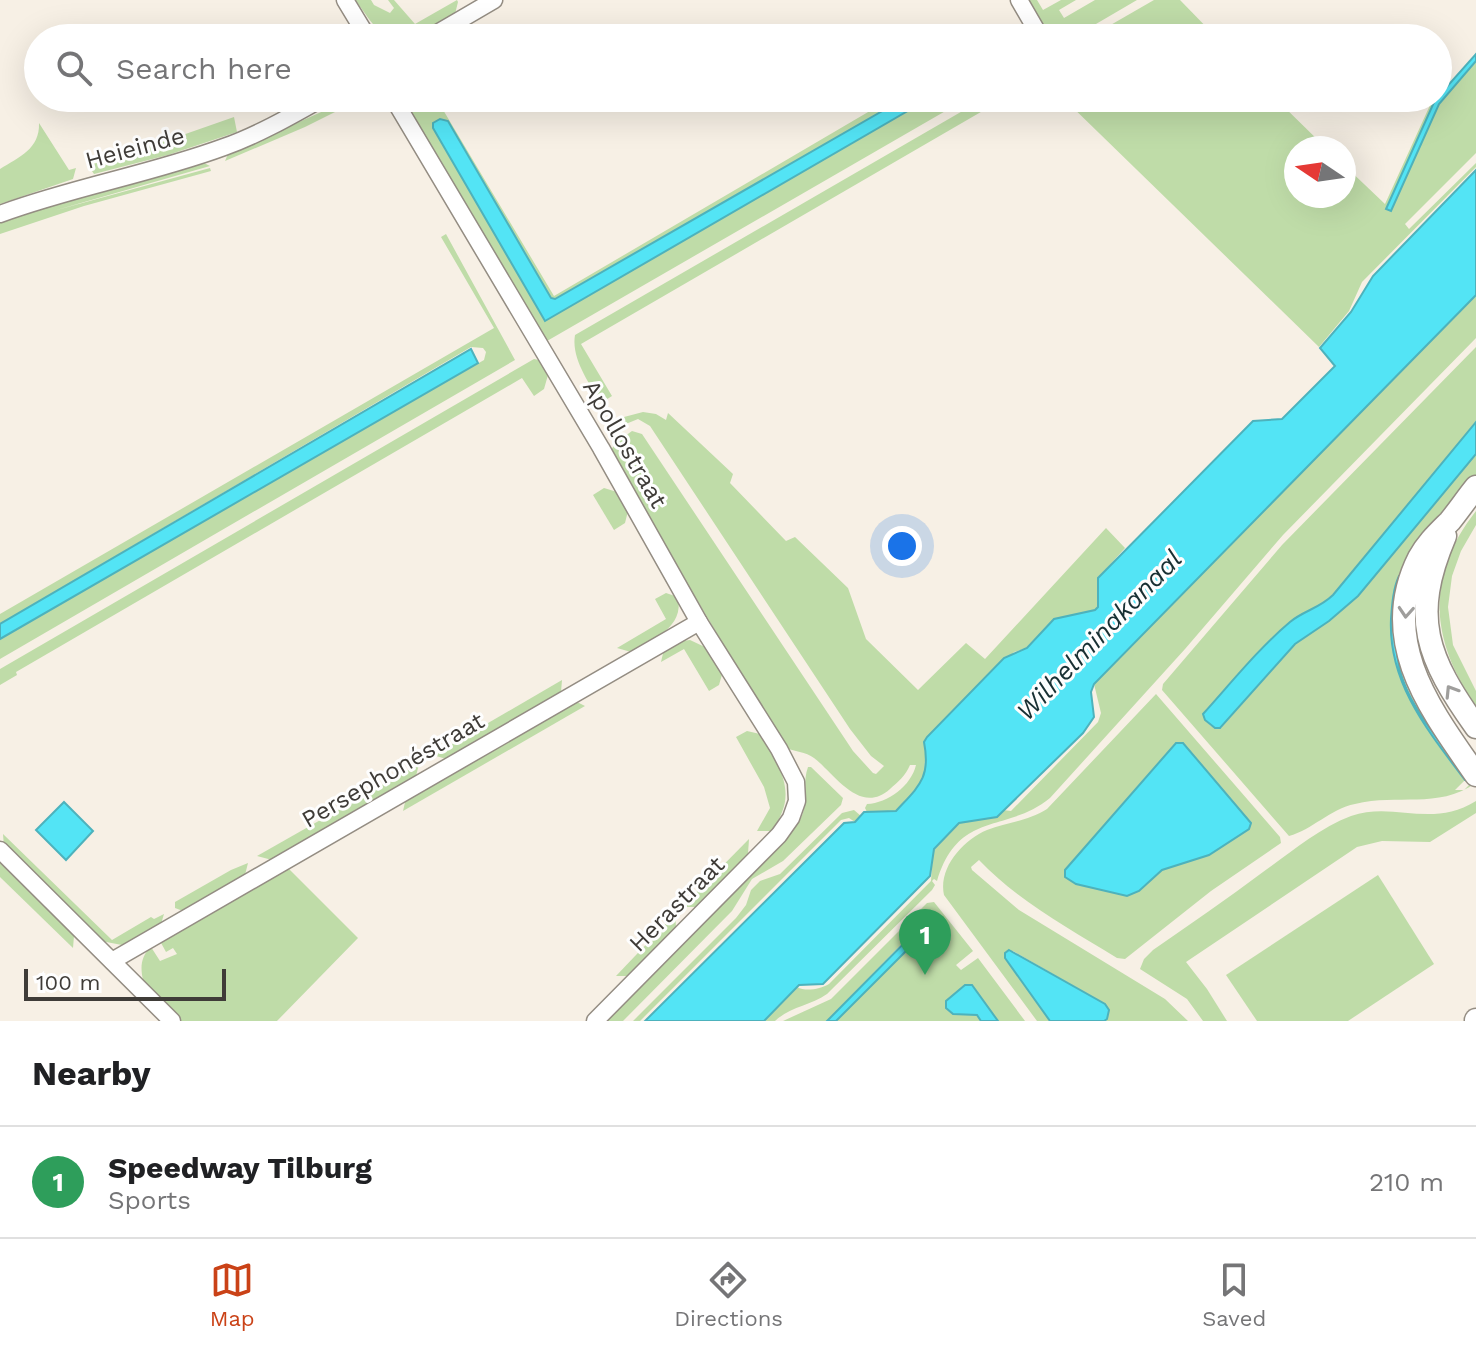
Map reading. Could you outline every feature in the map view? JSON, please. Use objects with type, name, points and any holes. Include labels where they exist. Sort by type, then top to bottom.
[{"type":"street","points":[[345,0],[360,24]]},
{"type":"street","points":[[453,24],[494,0]]},
{"type":"street","points":[[1019,0],[1033,24]]},
{"type":"street","name":"Heieinde","points":[[0,214],[44,197],[185,160],[226,146],[295,112]]},
{"type":"street","name":"Apollostraat","points":[[401,112],[601,448],[699,622],[779,749],[796,782],[797,801],[791,818]]},
{"type":"street","points":[[1476,487],[1450,520],[1435,533],[1419,558],[1406,609],[1406,643],[1412,672],[1422,693],[1476,775]]},
{"type":"street","points":[[1450,520],[1428,585],[1428,636],[1446,684],[1476,727]]},
{"type":"street","name":"Persephonéstraat","points":[[112,961],[699,622]]},
{"type":"street","name":"Herastraat","points":[[595,1021],[779,835],[791,818]]},
{"type":"street","points":[[0,850],[172,1021]]},
{"type":"green space","points":[[355,0],[371,0],[374,5],[390,13],[394,8],[388,0],[394,0],[415,24],[373,24]]},
{"type":"green space","points":[[457,0],[455,14],[437,24],[415,24]]},
{"type":"green space","points":[[1026,0],[1037,0],[1043,10],[1061,0],[1076,0],[1059,10],[1064,18],[1095,0],[1137,0],[1096,24],[1040,24]]},
{"type":"green space","points":[[1154,0],[1180,0],[1203,24],[1112,24]]},
{"type":"green space","points":[[1476,61],[1476,153],[1405,224],[1409,229],[1476,163],[1476,167],[1362,282],[1349,311],[1319,347],[1077,112],[1289,112],[1314,136],[1284,136],[1284,208],[1356,208],[1356,176],[1385,204],[1427,112],[1431,112],[1386,208],[1390,211],[1435,112],[1452,112],[1452,89]]},
{"type":"green space","points":[[321,112],[335,112],[225,161],[228,154]]},
{"type":"green space","points":[[444,112],[554,296],[868,112],[881,112],[555,299],[551,298],[448,121],[440,119],[434,122],[433,128],[545,321],[906,112],[944,112],[547,341],[411,114]]},
{"type":"green space","points":[[961,112],[981,112],[581,344],[612,396],[601,403],[578,361],[575,335]]},
{"type":"green space","points":[[234,117],[237,132],[168,155],[94,174],[88,165],[114,159]]},
{"type":"green space","points":[[39,123],[69,170],[76,168],[73,179],[0,204],[0,169],[32,146]]},
{"type":"green space","points":[[204,163],[210,166],[53,211],[210,168],[211,171],[84,206],[0,234],[0,223],[36,210]]},
{"type":"green space","points":[[446,234],[515,360],[0,659],[0,639],[484,360],[486,352],[483,348],[471,347],[0,624],[0,614],[494,328],[441,237]]},
{"type":"green space","points":[[1476,295],[1476,338],[1283,535],[1050,798],[1017,816],[985,826],[958,843],[946,858],[937,881],[932,881],[935,885],[932,890],[827,994],[787,1012],[775,1021],[764,1021],[797,987],[813,989],[829,984],[931,881],[933,851],[960,822],[997,816],[1003,810],[1011,811],[1098,722],[1101,713],[1094,684]]},
{"type":"green space","points":[[1476,347],[1476,422],[1333,595],[1280,631],[1205,720],[1211,726],[1221,728],[1295,644],[1358,596],[1476,454],[1476,477],[1399,624],[1476,783],[1465,789],[1469,779],[1436,736],[1408,690],[1397,647],[1397,581],[1392,611],[1392,639],[1397,664],[1405,688],[1417,711],[1465,780],[1455,790],[1461,791],[1432,799],[1355,804],[1337,810],[1289,836],[1162,690],[1163,684],[1282,545]]},
{"type":"green space","points":[[534,359],[539,360],[548,375],[544,389],[534,396],[522,378],[16,672],[17,675],[0,685],[0,669]]},
{"type":"green space","points":[[643,412],[666,420],[668,413],[733,474],[730,483],[786,541],[795,537],[848,588],[866,639],[918,690],[966,643],[985,659],[1106,528],[1125,548],[1098,578],[1098,607],[1054,619],[1027,648],[1014,652],[926,750],[923,783],[896,811],[867,812],[867,804],[898,792],[909,780],[916,765],[910,765],[890,789],[868,798],[849,790],[811,756],[785,748],[609,452],[632,431],[642,434],[853,751],[873,773],[876,774],[884,766],[871,756],[850,729],[650,426],[638,419],[616,428],[613,424],[624,417]]},
{"type":"green space","points":[[604,488],[617,492],[628,511],[625,523],[614,530],[593,495]]},
{"type":"green space","points":[[1476,511],[1476,525],[1461,551],[1452,576],[1448,607],[1453,645],[1476,691],[1476,707],[1450,657],[1440,609],[1441,584],[1448,560]]},
{"type":"green space","points":[[666,593],[678,597],[679,608],[672,624],[658,637],[631,652],[617,648],[666,619],[655,599]]},
{"type":"green space","points":[[690,640],[707,648],[723,671],[719,685],[709,691],[684,649],[661,662],[664,649],[675,642]]},
{"type":"green space","points":[[562,680],[561,692],[446,759],[433,755]]},
{"type":"green space","points":[[1156,694],[1280,837],[1281,843],[1211,891],[1125,959],[1117,958],[1044,913],[979,860],[971,867],[1019,910],[1165,999],[1188,1021],[1104,1021],[1107,1019],[1105,1004],[1013,951],[1007,951],[1005,958],[1050,1021],[1037,1021],[944,895],[943,885],[949,865],[969,841],[987,830],[1047,809]],"holes":[[[1176,743],[1182,743],[1251,823],[1209,855],[1162,870],[1127,896],[1076,884],[1065,870]]]},
{"type":"green space","points":[[575,701],[585,706],[403,811],[406,798]]},
{"type":"green space","points":[[747,731],[760,734],[784,781],[784,805],[771,831],[757,831],[770,808],[764,787],[736,737]]},
{"type":"green space","points":[[419,764],[416,776],[272,860],[257,856]]},
{"type":"green space","points":[[808,767],[843,798],[841,805],[783,861],[752,879],[732,911],[623,1021],[603,1021],[799,822],[803,814]]},
{"type":"green space","points":[[1476,801],[1476,813],[1430,842],[1382,841],[1357,847],[1186,962],[1227,1021],[1203,1021],[1187,999],[1140,969],[1153,950],[1305,841],[1339,821],[1367,812],[1444,813]]},
{"type":"green space","points":[[854,810],[861,816],[855,822],[849,818],[841,820],[640,1021],[633,1021],[736,918],[746,905],[751,890],[760,881],[780,874],[842,813]]},
{"type":"green space","points":[[3,834],[112,940],[151,917],[154,919],[164,914],[161,924],[122,945],[101,941],[4,847]]},
{"type":"green space","points":[[749,839],[748,854],[696,907],[682,907]]},
{"type":"green space","points":[[0,863],[74,936],[73,948],[0,877]]},
{"type":"green space","points":[[248,863],[245,875],[183,911],[175,908],[175,902]]},
{"type":"green space","points":[[287,867],[358,938],[277,1021],[181,1021],[143,980],[145,954],[151,947],[160,961],[177,954],[173,948],[166,952],[160,941]]},
{"type":"green space","points":[[1378,875],[1434,964],[1348,1021],[1257,1021],[1226,975]]},
{"type":"green space","points":[[934,902],[973,951],[956,965],[961,970],[978,958],[1025,1021],[998,1021],[972,985],[965,985],[946,1001],[953,1014],[977,1015],[981,1021],[836,1021],[933,924],[923,922],[827,1021],[783,1021],[831,999],[927,903]]},
{"type":"green space","points":[[675,914],[676,927],[628,976],[616,976]]},
{"type":"water","points":[[1476,54],[1476,61],[1452,89],[1452,81]]},
{"type":"water","points":[[881,112],[906,112],[545,321],[433,128],[433,123],[440,119],[448,121],[551,298],[555,299]]},
{"type":"water","points":[[1430,112],[1435,112],[1391,211],[1386,209]]},
{"type":"water","name":"Wilhelminakanaal","points":[[1476,170],[1476,295],[1094,684],[1091,692],[1094,717],[1083,733],[997,817],[959,823],[934,849],[930,876],[823,984],[799,985],[764,1021],[645,1021],[844,823],[855,822],[864,812],[896,811],[921,781],[926,764],[924,742],[927,737],[1004,658],[1027,648],[1054,619],[1095,610],[1098,607],[1098,578],[1253,421],[1282,419],[1335,366],[1320,348],[1351,312],[1373,276]]},
{"type":"water","points":[[471,349],[478,363],[0,639],[0,624]]},
{"type":"water","points":[[1476,422],[1476,454],[1358,596],[1295,644],[1220,728],[1205,720],[1203,714],[1267,643],[1295,618],[1333,595]]},
{"type":"water","points":[[1399,576],[1403,576],[1397,651],[1405,686],[1424,720],[1469,781],[1465,780],[1437,743],[1403,685],[1392,642],[1391,619]]},
{"type":"water","points":[[1176,743],[1183,743],[1251,823],[1249,829],[1209,855],[1162,870],[1139,891],[1127,896],[1076,884],[1065,877],[1065,870]]},
{"type":"water","points":[[64,802],[93,831],[66,860],[36,830]]},
{"type":"water","points":[[929,918],[933,924],[836,1021],[827,1021]]},
{"type":"water","points":[[1009,950],[1105,1004],[1109,1010],[1107,1019],[1050,1021],[1005,958]]},
{"type":"water","points":[[965,985],[972,985],[998,1021],[981,1021],[977,1015],[953,1014],[946,1008],[946,1001]]},
{"type":"place","name":"Speedway Tilburg","points":[[925,975]]}]
